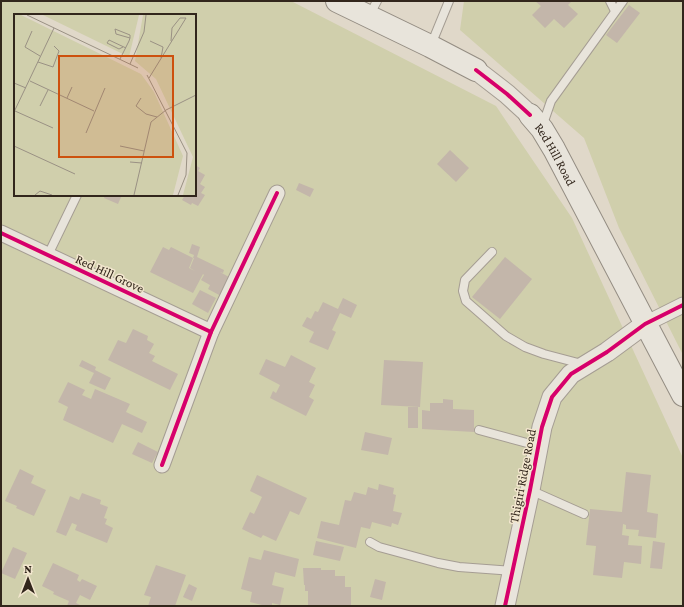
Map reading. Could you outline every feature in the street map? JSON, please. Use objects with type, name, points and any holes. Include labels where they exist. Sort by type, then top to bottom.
[{"type":"main road","name":"Red Hill Road","points":[[337,1],[373,9],[430,46],[476,70]]},
{"type":"main road","name":"Red Hill Road","points":[[536,122],[601,238],[683,396]]},
{"type":"street","name":"Red Hill Road","points":[[476,70],[507,94],[536,122]]},
{"type":"street","points":[[162,465],[211,332],[277,193]]},
{"type":"street","name":"Red Hill Grove","points":[[1,233],[211,332]]},
{"type":"street","points":[[645,324],[683,305]]},
{"type":"street","name":"Thigiri Ridge Road","points":[[505,606],[542,427],[552,398],[571,374],[645,324]]},
{"type":"lane","points":[[430,46],[449,1]]},
{"type":"lane","points":[[610,1],[615,11]]},
{"type":"lane","points":[[536,122],[623,1]]},
{"type":"lane","points":[[48,255],[77,196]]},
{"type":"lane","points":[[492,252],[465,280],[463,292],[466,301],[506,336],[525,347],[544,354],[577,363],[587,364]]},
{"type":"lane","points":[[479,430],[538,446]]},
{"type":"lane","points":[[530,490],[584,514]]},
{"type":"lane","points":[[370,542],[438,563],[459,567],[513,571]]},
{"type":"green space","points":[[1,1],[291,1],[496,106],[572,218],[683,458],[683,606],[1,606]]},
{"type":"green space","points":[[464,1],[683,1],[683,355],[619,228],[584,138],[460,30]]},
{"type":"building","points":[[535,1],[572,1],[568,5],[578,14],[564,28],[554,19],[545,28],[532,15],[541,6]]},
{"type":"building","points":[[629,5],[640,13],[617,43],[606,35]]},
{"type":"building","points":[[450,150],[469,168],[456,182],[437,164]]},
{"type":"building","points":[[196,166],[200,168],[198,171],[205,175],[200,184],[205,187],[201,193],[205,195],[198,206],[192,203],[191,205],[182,200],[184,196],[196,196]]},
{"type":"building","points":[[299,183],[314,189],[310,197],[296,190]]},
{"type":"building","points":[[105,196],[122,196],[118,204],[104,198]]},
{"type":"building","points":[[192,244],[200,247],[197,257],[224,270],[223,273],[220,272],[234,280],[221,296],[208,289],[210,285],[201,280],[204,275],[203,274],[193,293],[150,272],[163,247],[169,250],[171,247],[193,258],[194,255],[189,253]],"holes":[[[193,258],[190,268],[195,271],[189,268]]]},
{"type":"building","points":[[505,257],[532,279],[500,319],[472,297]]},
{"type":"building","points":[[200,290],[216,298],[208,313],[192,304]]},
{"type":"building","points":[[343,298],[357,305],[351,318],[340,313],[332,330],[336,332],[328,350],[309,342],[314,332],[302,326],[307,317],[311,319],[315,311],[318,312],[323,302],[338,309]]},
{"type":"building","points":[[133,329],[148,336],[147,340],[154,344],[149,353],[155,356],[152,361],[178,374],[170,390],[108,360],[118,340],[126,343]]},
{"type":"building","points":[[291,355],[316,368],[309,382],[315,385],[309,397],[314,400],[306,416],[270,398],[273,391],[276,393],[280,385],[259,374],[266,359],[285,367]]},
{"type":"building","points":[[82,360],[96,367],[95,370],[111,378],[105,390],[89,383],[94,373],[79,366]]},
{"type":"building","points":[[384,360],[423,362],[420,407],[381,405]]},
{"type":"building","points":[[68,382],[85,390],[82,395],[91,399],[95,389],[130,404],[126,412],[147,422],[142,433],[122,424],[113,443],[63,420],[68,407],[58,402]]},
{"type":"building","points":[[443,399],[453,400],[453,409],[474,410],[474,432],[422,429],[422,410],[430,411],[430,403],[443,403]]},
{"type":"building","points":[[408,407],[418,407],[418,428],[408,428]]},
{"type":"building","points":[[365,432],[392,438],[388,455],[361,450]]},
{"type":"building","points":[[138,442],[158,452],[152,463],[132,454]]},
{"type":"building","points":[[20,469],[34,476],[31,483],[46,490],[34,516],[5,501]]},
{"type":"building","points":[[626,472],[651,475],[647,512],[658,514],[656,538],[638,536],[639,530],[626,529],[626,525],[623,524],[622,535],[629,536],[628,545],[642,546],[641,564],[624,562],[622,578],[593,575],[596,546],[586,545],[590,509],[622,512]]},
{"type":"building","points":[[257,475],[307,498],[299,515],[290,511],[276,541],[263,535],[261,538],[242,529],[250,512],[254,514],[262,497],[250,491]]},
{"type":"building","points":[[379,484],[394,488],[393,494],[396,495],[393,511],[402,513],[398,525],[392,523],[391,527],[372,522],[370,529],[361,527],[356,548],[317,538],[321,521],[339,525],[345,500],[351,501],[354,492],[366,495],[368,487],[378,490]]},
{"type":"building","points":[[82,493],[101,500],[100,504],[108,507],[104,518],[107,519],[105,524],[113,528],[107,543],[75,530],[77,525],[72,523],[66,536],[56,532],[70,496],[79,500]]},
{"type":"building","points":[[316,541],[344,547],[340,561],[313,555]]},
{"type":"building","points":[[653,541],[665,543],[662,569],[650,568]]},
{"type":"building","points":[[13,547],[27,553],[15,579],[1,573]]},
{"type":"building","points":[[264,550],[299,559],[295,577],[275,572],[272,585],[284,588],[280,605],[272,603],[272,606],[266,606],[250,602],[252,592],[241,589],[249,557],[261,560]]},
{"type":"building","points":[[53,563],[79,575],[77,580],[80,582],[82,579],[97,586],[90,600],[80,595],[76,603],[82,606],[67,606],[69,601],[53,594],[54,592],[42,586]]},
{"type":"building","points":[[156,565],[186,575],[175,606],[148,606],[151,597],[144,595]]},
{"type":"building","points":[[303,568],[335,570],[335,576],[345,576],[345,587],[351,587],[351,606],[308,606],[308,591],[305,591]]},
{"type":"building","points":[[375,579],[386,582],[382,600],[370,597]]},
{"type":"building","points":[[189,584],[197,588],[192,601],[183,597]]},
{"type":"cycle path","points":[[476,70],[507,94],[530,115]]},
{"type":"cycle path","points":[[162,465],[211,332],[277,193]]},
{"type":"cycle path","points":[[1,233],[211,332]]},
{"type":"cycle path","points":[[505,606],[542,427],[552,397],[571,374],[607,352],[645,324],[683,305]]}]
